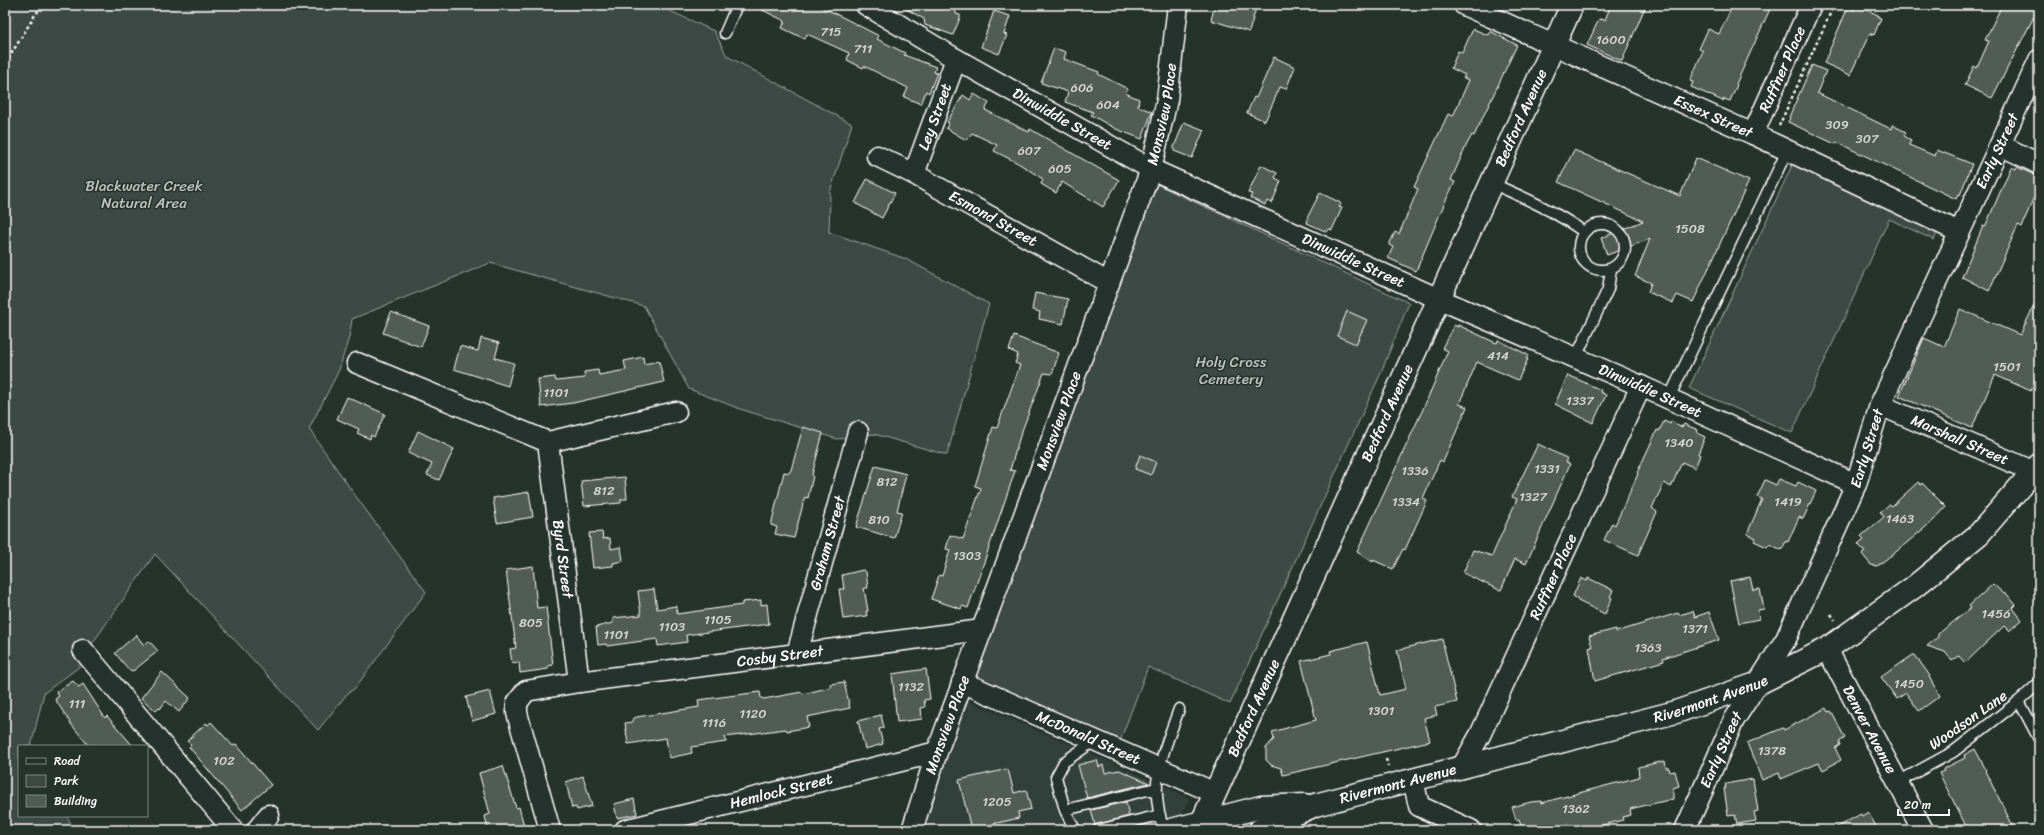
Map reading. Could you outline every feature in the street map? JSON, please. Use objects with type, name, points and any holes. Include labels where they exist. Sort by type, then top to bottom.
[{"type":"main road","name":"Bedford Avenue","points":[[1210,826],[1215,793],[1572,5]]},
{"type":"main road","name":"Rivermont Avenue","points":[[1260,830],[1315,805],[1676,712],[1759,683],[1827,649],[1914,587],[1979,534],[2038,470]]},
{"type":"main road","name":"Rivermont Avenue","points":[[1166,823],[1210,826],[1261,807],[1315,805]]},
{"type":"street","name":"Dinwiddie Street","points":[[866,5],[956,59],[1151,169],[1439,299],[1669,398],[1856,484]]},
{"type":"street","name":"Monsview Place","points":[[912,830],[937,752],[962,682],[1151,169],[1167,100],[1178,5]]},
{"type":"street","name":"Essex Street","points":[[1464,5],[1753,134],[1959,232]]},
{"type":"street","name":"Ruffner Place","points":[[1753,134],[1810,5]]},
{"type":"street","name":"Ley Street","points":[[914,174],[956,59]]},
{"type":"street","name":"Early Street","points":[[1685,830],[1734,720],[1786,639],[1856,484],[1880,405],[2039,60]]},
{"type":"street","points":[[2000,145],[2039,164]]},
{"type":"street","name":"Esmond Street","points":[[876,156],[914,174],[1109,283]]},
{"type":"street","points":[[356,363],[548,442],[676,412]]},
{"type":"street","name":"Ruffner Place","points":[[1462,768],[1490,714],[1641,386]]},
{"type":"street","name":"Marshall Street","points":[[1880,405],[2038,470]]},
{"type":"street","name":"Graham Street","points":[[797,654],[858,432]]},
{"type":"street","name":"Byrd Street","points":[[548,442],[579,682]]},
{"type":"street","name":"Cosby Street","points":[[579,682],[982,630]]},
{"type":"street","name":"Denver Avenue","points":[[1827,649],[1923,830]]},
{"type":"street","points":[[83,650],[233,830]]},
{"type":"street","points":[[550,830],[518,713],[517,703],[523,694],[530,689],[579,682]]},
{"type":"street","name":"McDonald Street","points":[[962,682],[1215,793]]},
{"type":"street","name":"Hemlock Street","points":[[625,830],[937,752]]},
{"type":"street","points":[[1413,780],[1419,806],[1471,830]]},
{"type":"lane","points":[[725,33],[737,5]]},
{"type":"lane","points":[[1669,398],[1787,151]]},
{"type":"lane","points":[[1491,183],[1532,201],[1568,220],[1584,232]]},
{"type":"lane","points":[[1596,224],[1604,224],[1618,229],[1622,235],[1625,250],[1618,264],[1612,269],[1604,271],[1596,270],[1582,261],[1578,246],[1584,232],[1596,224]]},
{"type":"lane","points":[[1576,357],[1608,289],[1612,269]]},
{"type":"lane","points":[[2019,701],[2039,683]]},
{"type":"lane","name":"Woodson Lane","points":[[1898,782],[1953,752],[2019,701],[2039,739]]},
{"type":"lane","points":[[1164,830],[1166,823],[1156,788],[1158,768],[1179,709]]},
{"type":"lane","points":[[1075,830],[1065,810],[1056,777],[1064,762],[1094,741]]},
{"type":"lane","points":[[1065,810],[1156,788]]},
{"type":"lane","points":[[1098,830],[1166,823]]},
{"type":"path","points":[[5,64],[35,15],[43,5]]},
{"type":"path","points":[[1776,132],[1834,5]]},
{"type":"path","points":[[1831,614],[1835,621]]},
{"type":"path","points":[[1386,759],[1388,767]]},
{"type":"shaded area","points":[[966,700],[1104,759],[1189,798],[1181,817],[1129,830],[923,830]]},
{"type":"green space","name":"Blackwater Creek Natural Area","points":[[5,5],[657,5],[714,31],[727,56],[852,124],[830,192],[829,232],[906,259],[989,304],[947,455],[874,434],[837,439],[740,409],[689,389],[644,306],[490,263],[352,319],[349,337],[339,370],[309,429],[357,498],[426,592],[355,688],[347,694],[318,730],[155,554],[92,644],[79,667],[44,693],[31,745],[18,745],[18,817],[68,817],[74,830],[5,830]]},
{"type":"green space","points":[[1793,163],[1938,230],[1934,240],[1889,219],[1792,433],[1689,388]]},
{"type":"green space","name":"Holy Cross Cemetery","points":[[1152,182],[1409,303],[1380,375],[1230,704],[1148,667],[1120,741],[975,677]]},
{"type":"building","points":[[752,5],[817,5],[846,19],[879,36],[877,39],[905,53],[904,55],[936,67],[934,72],[937,73],[929,93],[926,91],[921,104],[904,97],[908,88],[864,66],[863,68],[847,60],[849,53],[807,34],[805,39],[782,28],[785,21]]},
{"type":"building","points":[[899,5],[957,5],[955,11],[956,14],[960,15],[960,18],[953,35],[925,25],[924,19]]},
{"type":"building","points":[[1215,5],[1257,5],[1249,32],[1211,20]]},
{"type":"building","points":[[1611,5],[1646,5],[1622,61],[1587,45],[1599,19],[1605,20]]},
{"type":"building","points":[[1733,5],[1763,5],[1770,9],[1736,84],[1737,85],[1730,101],[1724,99],[1723,101],[1691,87],[1693,82],[1690,81],[1703,51],[1699,49],[1708,29],[1719,34]]},
{"type":"building","points":[[1856,5],[1878,15],[1878,17],[1881,18],[1874,35],[1870,33],[1850,75],[1824,63],[1848,7],[1854,10]]},
{"type":"building","points":[[2002,5],[2039,5],[2039,7],[1992,98],[1965,85],[1974,66],[1977,68],[1989,41],[1985,40]]},
{"type":"building","points":[[994,11],[1010,16],[1004,34],[1007,35],[999,54],[981,47]]},
{"type":"building","points":[[1473,29],[1488,35],[1490,31],[1517,45],[1474,136],[1472,135],[1467,144],[1451,180],[1455,182],[1416,271],[1388,258],[1393,247],[1389,245],[1395,232],[1399,234],[1418,189],[1414,187],[1448,114],[1453,116],[1469,80],[1463,78],[1465,75],[1451,68],[1458,51],[1462,53]]},
{"type":"building","points":[[1054,48],[1066,52],[1064,59],[1099,72],[1098,74],[1128,89],[1125,93],[1139,99],[1138,106],[1152,112],[1142,139],[1116,129],[1091,115],[1093,112],[1065,102],[1068,92],[1041,83]]},
{"type":"building","points":[[1274,57],[1295,67],[1286,89],[1280,87],[1265,121],[1247,113],[1254,97],[1256,98]]},
{"type":"building","points":[[1812,65],[1826,71],[1817,93],[1891,129],[1892,125],[1906,132],[1904,136],[1911,140],[1909,145],[1935,156],[1937,150],[1972,164],[1960,195],[1958,194],[1956,199],[1836,142],[1835,144],[1788,122]]},
{"type":"building","points":[[974,94],[989,103],[985,110],[1029,132],[1030,129],[1119,180],[1103,207],[1062,182],[1056,193],[1041,184],[1043,179],[1018,163],[994,151],[997,145],[972,133],[966,140],[946,128],[949,123],[947,122],[963,95],[970,100]]},
{"type":"building","points":[[1184,122],[1204,130],[1192,158],[1174,151],[1174,147]]},
{"type":"building","points":[[1574,150],[1680,196],[1696,158],[1749,181],[1693,302],[1677,295],[1673,303],[1648,292],[1651,283],[1635,276],[1650,239],[1607,255],[1601,238],[1643,221],[1558,182]]},
{"type":"building","points":[[1261,165],[1277,173],[1275,178],[1281,181],[1272,203],[1267,201],[1265,205],[1250,198],[1252,194],[1248,193]]},
{"type":"building","points":[[2011,167],[2016,169],[2017,167],[2039,177],[2039,202],[2033,199],[2022,227],[2018,225],[1989,291],[1962,277],[1983,226],[1985,227]]},
{"type":"building","points":[[867,179],[895,193],[882,218],[855,203]]},
{"type":"building","points":[[1320,193],[1339,202],[1341,204],[1339,207],[1342,208],[1332,230],[1329,229],[1327,232],[1307,223],[1307,218]]},
{"type":"building","points":[[1035,293],[1068,299],[1063,324],[1039,319],[1040,312],[1032,310]]},
{"type":"building","points":[[2039,295],[2039,373],[2031,391],[1995,375],[1972,428],[1899,396],[1924,338],[1944,347],[1960,309],[2020,335]]},
{"type":"building","points":[[1347,311],[1367,320],[1356,344],[1337,336]]},
{"type":"building","points":[[391,312],[429,326],[421,347],[383,333]]},
{"type":"building","points":[[1454,325],[1458,327],[1458,325],[1494,342],[1497,343],[1498,340],[1528,355],[1526,359],[1528,359],[1518,380],[1477,362],[1459,404],[1467,407],[1443,462],[1440,460],[1423,498],[1427,501],[1405,550],[1403,549],[1393,569],[1373,560],[1373,562],[1357,552],[1448,351],[1442,348]]},
{"type":"building","points":[[1014,336],[1059,353],[1052,374],[1044,373],[1020,436],[1010,470],[1015,471],[968,608],[962,606],[961,609],[931,599],[939,575],[942,576],[950,550],[946,549],[950,535],[963,539],[981,488],[975,486],[993,427],[997,428],[1020,365],[1015,363],[1018,354],[1009,350]]},
{"type":"building","points":[[481,338],[499,343],[495,358],[514,363],[508,386],[454,369],[460,346],[478,351]]},
{"type":"building","points":[[643,357],[644,364],[659,361],[664,382],[573,403],[541,407],[538,379],[555,377],[556,381],[585,378],[584,372],[598,370],[599,375],[626,370],[624,361]]},
{"type":"building","points":[[1568,375],[1601,390],[1600,392],[1606,395],[1593,423],[1555,404]]},
{"type":"building","points":[[347,397],[385,414],[374,437],[371,435],[370,439],[357,433],[359,429],[337,419]]},
{"type":"building","points":[[1664,421],[1670,424],[1671,421],[1682,427],[1684,424],[1698,430],[1697,433],[1705,437],[1698,454],[1700,455],[1695,468],[1682,462],[1671,487],[1664,483],[1652,508],[1657,512],[1638,555],[1604,540],[1612,523],[1615,525],[1657,430],[1659,431]]},
{"type":"building","points":[[803,427],[823,433],[812,475],[808,498],[805,497],[794,538],[775,534],[777,527],[771,525],[784,472],[789,473],[791,470]]},
{"type":"building","points":[[418,431],[454,449],[439,480],[427,475],[432,464],[408,453]]},
{"type":"building","points":[[1538,444],[1568,459],[1566,462],[1570,464],[1526,564],[1515,559],[1501,590],[1497,589],[1463,573],[1473,550],[1492,556],[1517,499],[1512,497]]},
{"type":"building","points":[[1140,455],[1156,462],[1151,475],[1135,469]]},
{"type":"building","points":[[875,466],[906,474],[897,511],[902,512],[894,538],[856,527]]},
{"type":"building","points":[[625,477],[627,499],[621,499],[621,503],[584,506],[581,481]]},
{"type":"building","points":[[1779,479],[1796,486],[1798,482],[1816,491],[1803,519],[1799,517],[1788,542],[1786,541],[1782,550],[1769,544],[1767,547],[1754,541],[1756,538],[1747,534],[1762,499],[1757,497],[1765,480],[1776,485]]},
{"type":"building","points":[[1918,482],[1921,485],[1922,483],[1946,507],[1934,520],[1897,551],[1877,566],[1871,565],[1862,554],[1865,552],[1858,544],[1864,539],[1861,536],[1884,517],[1880,512],[1890,504],[1892,506]]},
{"type":"building","points":[[529,492],[533,517],[497,523],[493,498]]},
{"type":"building","points":[[602,532],[603,539],[610,538],[611,549],[621,547],[623,561],[613,563],[613,566],[593,568],[589,533]]},
{"type":"building","points":[[533,566],[537,608],[546,607],[553,665],[548,666],[548,669],[520,673],[519,662],[512,663],[510,649],[516,648],[506,570]]},
{"type":"building","points":[[863,570],[866,572],[868,588],[864,588],[868,611],[866,611],[867,616],[843,619],[839,589],[844,589],[842,575]]},
{"type":"building","points":[[1750,577],[1753,590],[1760,589],[1764,609],[1758,610],[1759,619],[1739,623],[1730,581]]},
{"type":"building","points":[[1581,578],[1587,581],[1588,578],[1613,590],[1610,597],[1612,598],[1605,614],[1578,601],[1578,599],[1573,596]]},
{"type":"building","points":[[1993,584],[2004,594],[2006,593],[2016,605],[2013,608],[2022,620],[2009,631],[2004,626],[1965,663],[1959,656],[1952,661],[1945,652],[1927,646],[1938,637],[1938,634],[1971,608],[1969,606]]},
{"type":"building","points":[[654,589],[657,609],[676,606],[677,614],[742,605],[742,602],[761,600],[761,605],[767,604],[769,624],[686,635],[687,642],[658,646],[657,639],[607,646],[606,644],[598,645],[596,627],[613,623],[613,618],[641,615],[638,591]]},
{"type":"building","points":[[1693,611],[1695,617],[1709,612],[1719,640],[1663,658],[1664,661],[1595,681],[1589,648],[1592,647],[1589,636],[1616,629],[1616,632],[1678,613],[1679,615]]},
{"type":"building","points":[[136,635],[144,645],[149,641],[158,651],[133,671],[130,671],[115,653]]},
{"type":"building","points":[[1442,639],[1457,702],[1435,707],[1437,715],[1424,718],[1430,741],[1283,775],[1281,768],[1271,765],[1266,760],[1266,748],[1274,739],[1272,732],[1316,720],[1301,661],[1331,654],[1330,651],[1367,642],[1380,695],[1406,689],[1397,650]]},
{"type":"building","points":[[1915,655],[1930,676],[1929,677],[1940,696],[1919,711],[1906,693],[1897,699],[1881,677]]},
{"type":"building","points":[[926,669],[930,699],[924,700],[925,707],[921,708],[922,719],[897,722],[892,674]]},
{"type":"building","points":[[162,672],[190,698],[179,712],[166,701],[160,709],[159,708],[156,711],[141,698]]},
{"type":"building","points":[[73,681],[79,687],[83,684],[105,718],[107,716],[132,745],[88,745],[71,724],[55,699],[59,696],[56,692]]},
{"type":"building","points":[[844,682],[850,708],[807,717],[809,727],[787,731],[786,729],[725,737],[726,742],[691,747],[692,753],[669,758],[666,738],[628,744],[625,723],[633,722],[633,719],[637,717],[699,707],[698,700],[760,692],[761,698],[764,699],[802,692],[803,694],[831,687],[830,684]]},
{"type":"building","points":[[490,691],[496,714],[472,721],[466,697]]},
{"type":"building","points":[[1826,708],[1828,712],[1831,711],[1845,738],[1839,742],[1840,745],[1835,748],[1841,760],[1823,770],[1819,763],[1781,779],[1779,773],[1762,780],[1747,743],[1783,728],[1784,730]]},
{"type":"building","points":[[881,715],[884,728],[879,729],[883,744],[865,749],[858,721]]},
{"type":"building","points":[[211,722],[233,746],[236,744],[271,785],[242,810],[189,747],[191,745],[187,741],[206,723],[208,725]]},
{"type":"building","points":[[1975,749],[2015,830],[1968,830],[1939,773],[1944,771],[1943,769],[1965,758],[1964,755]]},
{"type":"building","points":[[1097,760],[1099,767],[1103,765],[1105,773],[1119,770],[1149,783],[1087,798],[1078,765]]},
{"type":"building","points":[[1665,761],[1666,768],[1669,768],[1670,772],[1675,771],[1679,786],[1673,788],[1673,799],[1630,809],[1631,815],[1622,817],[1623,820],[1594,827],[1595,830],[1570,830],[1568,824],[1546,830],[1522,830],[1519,819],[1516,820],[1512,807],[1531,802],[1541,801],[1541,803],[1639,777],[1638,767]]},
{"type":"building","points":[[503,766],[516,808],[519,807],[525,830],[488,830],[485,816],[490,814],[479,773]]},
{"type":"building","points":[[1008,769],[1014,793],[1026,790],[1031,809],[1018,812],[1019,818],[971,829],[959,780]]},
{"type":"building","points":[[583,776],[592,806],[577,810],[576,807],[572,808],[566,782]]},
{"type":"building","points":[[1753,779],[1758,811],[1754,812],[1756,821],[1737,824],[1735,815],[1728,816],[1724,788],[1726,788],[1725,784]]},
{"type":"building","points":[[634,799],[637,814],[617,818],[614,804]]},
{"type":"building","points":[[1126,802],[1129,816],[1095,825],[1091,810]]},
{"type":"building","points":[[1868,812],[1878,830],[1831,830],[1861,814],[1862,816]]}]
